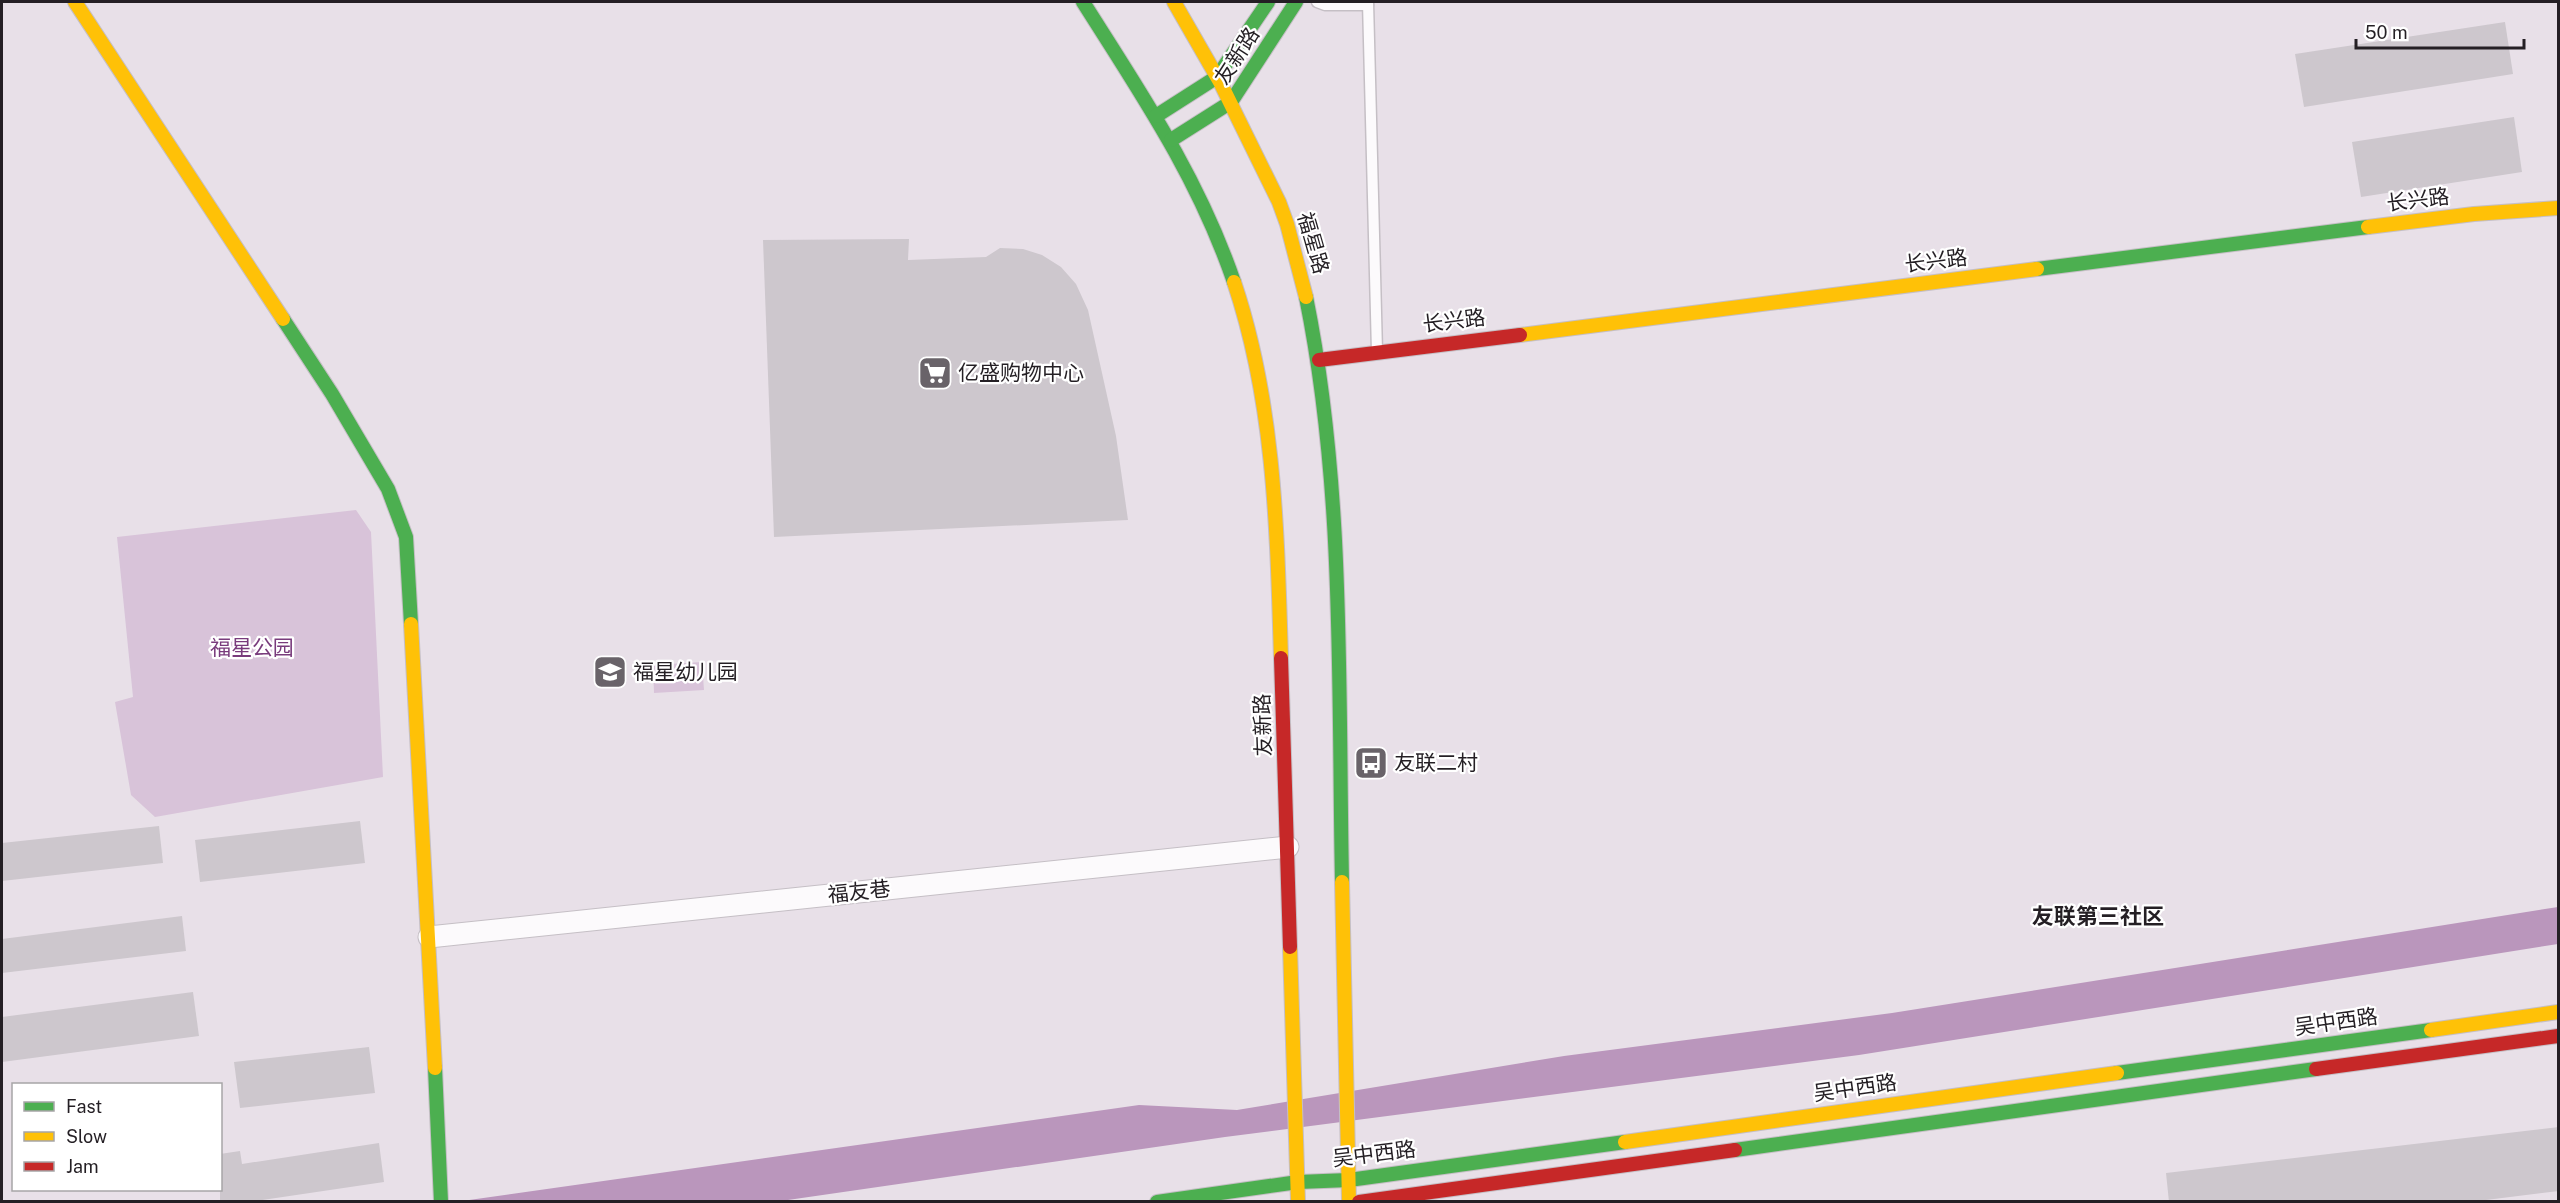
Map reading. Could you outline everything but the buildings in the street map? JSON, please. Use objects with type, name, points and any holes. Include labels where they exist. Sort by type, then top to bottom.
[{"type":"main road","points":[[75,2],[332,394],[388,489],[406,537],[429,937],[441,1202]]},
{"type":"main road","points":[[1083,2],[1171,140]]},
{"type":"main road","name":"福星路","points":[[1174,2],[1231,102],[1287,222],[1308,304],[1319,360],[1331,453],[1335,519],[1349,1180]]},
{"type":"main road","name":"友新路","points":[[1156,116],[1217,77],[1268,2]]},
{"type":"main road","name":"友新路","points":[[1296,2],[1231,102],[1171,140],[1224,253],[1249,330],[1268,422],[1274,464],[1298,1145],[1298,1202]]},
{"type":"main road","name":"长兴路","points":[[1319,360],[2474,214],[2559,208]]},
{"type":"main road","name":"吴中西路","points":[[1157,1202],[1298,1182],[1349,1180],[2559,1012]]},
{"type":"main road","points":[[1359,1202],[2559,1036]]},
{"type":"main road","points":[[1349,1180],[1349,1202]]},
{"type":"street","name":"福友巷","points":[[429,937],[1288,847]]},
{"type":"lane","points":[[1317,2],[1325,5],[1368,3],[1377,352]]},
{"type":"green space","name":"福星公园","points":[[356,510],[371,532],[383,777],[155,817],[131,795],[115,702],[133,697],[117,537]]},
{"type":"green space","points":[[702,662],[704,690],[654,693],[653,665]]},
{"type":"shaded area","points":[[2558,907],[2558,944],[1859,1055],[1225,1137],[781,1201],[455,1202],[1139,1105],[1237,1110],[1564,1056],[1892,1013]]},
{"type":"traffic: fast","points":[[1083,2],[1147,104],[1186,172],[1204,207],[1234,282]]},
{"type":"traffic: fast","points":[[1156,116],[1217,77],[1268,2]]},
{"type":"traffic: fast","points":[[1171,140],[1231,102],[1296,2]]},
{"type":"traffic: fast","points":[[2037,269],[2368,227]]},
{"type":"traffic: fast","points":[[1306,297],[1319,369],[1328,442],[1333,515],[1339,661],[1342,882]]},
{"type":"traffic: fast","points":[[283,319],[332,394],[388,489],[406,537],[411,624]]},
{"type":"traffic: fast","points":[[2117,1073],[2431,1030]]},
{"type":"traffic: fast","points":[[435,1068],[441,1202]]},
{"type":"traffic: fast","points":[[1735,1150],[2316,1069]]},
{"type":"traffic: fast","points":[[1157,1202],[1298,1182],[1349,1180],[1625,1142]]},
{"type":"traffic: slow","points":[[75,2],[283,319]]},
{"type":"traffic: slow","points":[[1174,2],[1220,82],[1279,202],[1306,297]]},
{"type":"traffic: slow","points":[[2368,227],[2474,214],[2558,208]]},
{"type":"traffic: slow","points":[[1520,335],[2037,269]]},
{"type":"traffic: slow","points":[[1234,282],[1248,328],[1266,421],[1275,515],[1281,658]]},
{"type":"traffic: slow","points":[[411,624],[435,1068]]},
{"type":"traffic: slow","points":[[1342,882],[1349,1202]]},
{"type":"traffic: slow","points":[[1290,947],[1298,1202]]},
{"type":"traffic: slow","points":[[2431,1030],[2558,1012]]},
{"type":"traffic: slow","points":[[1625,1142],[2117,1073]]},
{"type":"traffic: jam","points":[[1319,360],[1520,335]]},
{"type":"traffic: jam","points":[[1281,658],[1290,947]]},
{"type":"traffic: jam","points":[[2316,1069],[2558,1036]]},
{"type":"traffic: jam","points":[[1359,1202],[1735,1150]]},
{"type":"place","name":"亿盛购物中心","points":[[935,373]]},
{"type":"place","name":"福星幼儿园","points":[[610,672]]},
{"type":"place","name":"友联二村","points":[[1371,763]]},
{"type":"district","name":"友联第三社区","points":[[2098,916]]}]
